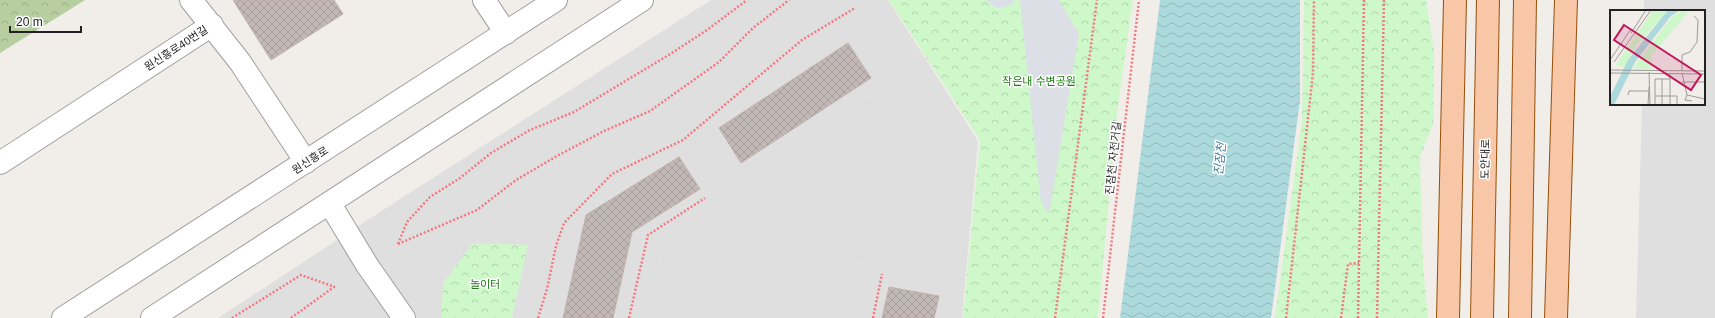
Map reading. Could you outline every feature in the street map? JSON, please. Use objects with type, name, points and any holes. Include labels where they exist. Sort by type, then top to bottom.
[{"type":"main road","points":[[1448,318],[1455,0]]},
{"type":"main road","name":"도안대로","points":[[1482,318],[1488,0]]},
{"type":"main road","points":[[1520,318],[1525,0]]},
{"type":"main road","points":[[1556,318],[1566,0]]},
{"type":"street","points":[[191,0],[212,25]]},
{"type":"street","points":[[484,0],[506,33]]},
{"type":"street","name":"원신흥로","points":[[63,318],[556,0]]},
{"type":"street","points":[[152,318],[330,204],[642,0]]},
{"type":"street","name":"원신흥로40번길","points":[[0,163],[212,25],[240,62],[306,162]]},
{"type":"street","points":[[330,204],[367,264],[404,318]]},
{"type":"path","points":[[747,0],[707,30],[678,49],[574,112],[530,130],[491,153],[460,178],[430,197],[407,222],[398,244],[477,210],[516,180],[557,156],[604,131],[650,111],[719,62],[753,28],[789,0]]},
{"type":"path","points":[[1055,318],[1097,0]]},
{"type":"path","name":"진잠천 자전거길","points":[[1103,318],[1139,0]]},
{"type":"path","points":[[1286,318],[1313,73],[1314,0]]},
{"type":"path","points":[[1358,318],[1364,0]]},
{"type":"path","points":[[1377,318],[1384,0]]},
{"type":"path","points":[[538,318],[547,289],[556,246],[564,223],[612,174],[683,140],[802,40],[855,8]]},
{"type":"path","points":[[629,318],[648,235],[705,198]]},
{"type":"path","points":[[1341,318],[1348,264],[1360,263]]},
{"type":"path","points":[[873,318],[882,274]]},
{"type":"path","points":[[232,318],[302,275],[335,287],[291,318]]},
{"type":"shaded area","points":[[711,0],[888,0],[978,141],[962,318],[218,318],[386,208]]},
{"type":"shaded area","points":[[986,0],[1015,0],[1003,8],[995,7]]},
{"type":"shaded area","points":[[1020,0],[1059,0],[1079,34],[1049,214],[1041,202]]},
{"type":"shaded area","points":[[1644,0],[1715,0],[1715,318],[1636,318],[1642,105],[1705,105],[1705,10],[1644,10]]},
{"type":"shaded area","points":[[881,94],[949,200],[773,314],[772,318],[649,318],[667,233]]},
{"type":"green space","points":[[0,0],[85,0],[0,53]]},
{"type":"green space","name":"작은내 수변공원","points":[[889,0],[1133,0],[1117,113],[1098,318],[963,318],[980,140]]},
{"type":"green space","points":[[1304,0],[1426,0],[1434,51],[1433,124],[1420,157],[1423,267],[1428,318],[1275,318],[1302,120]]},
{"type":"green space","name":"놀이터","points":[[473,243],[528,245],[512,318],[441,318],[443,283]]},
{"type":"water","name":"진잠천","points":[[1160,0],[1300,0],[1300,100],[1271,318],[1120,318]]},
{"type":"building","points":[[233,0],[334,0],[343,14],[271,60]]},
{"type":"building","points":[[848,43],[871,78],[741,163],[719,128]]},
{"type":"building","points":[[679,157],[700,189],[632,232],[613,318],[563,318],[586,215]]},
{"type":"building","points":[[889,287],[939,296],[934,318],[882,318]]}]
